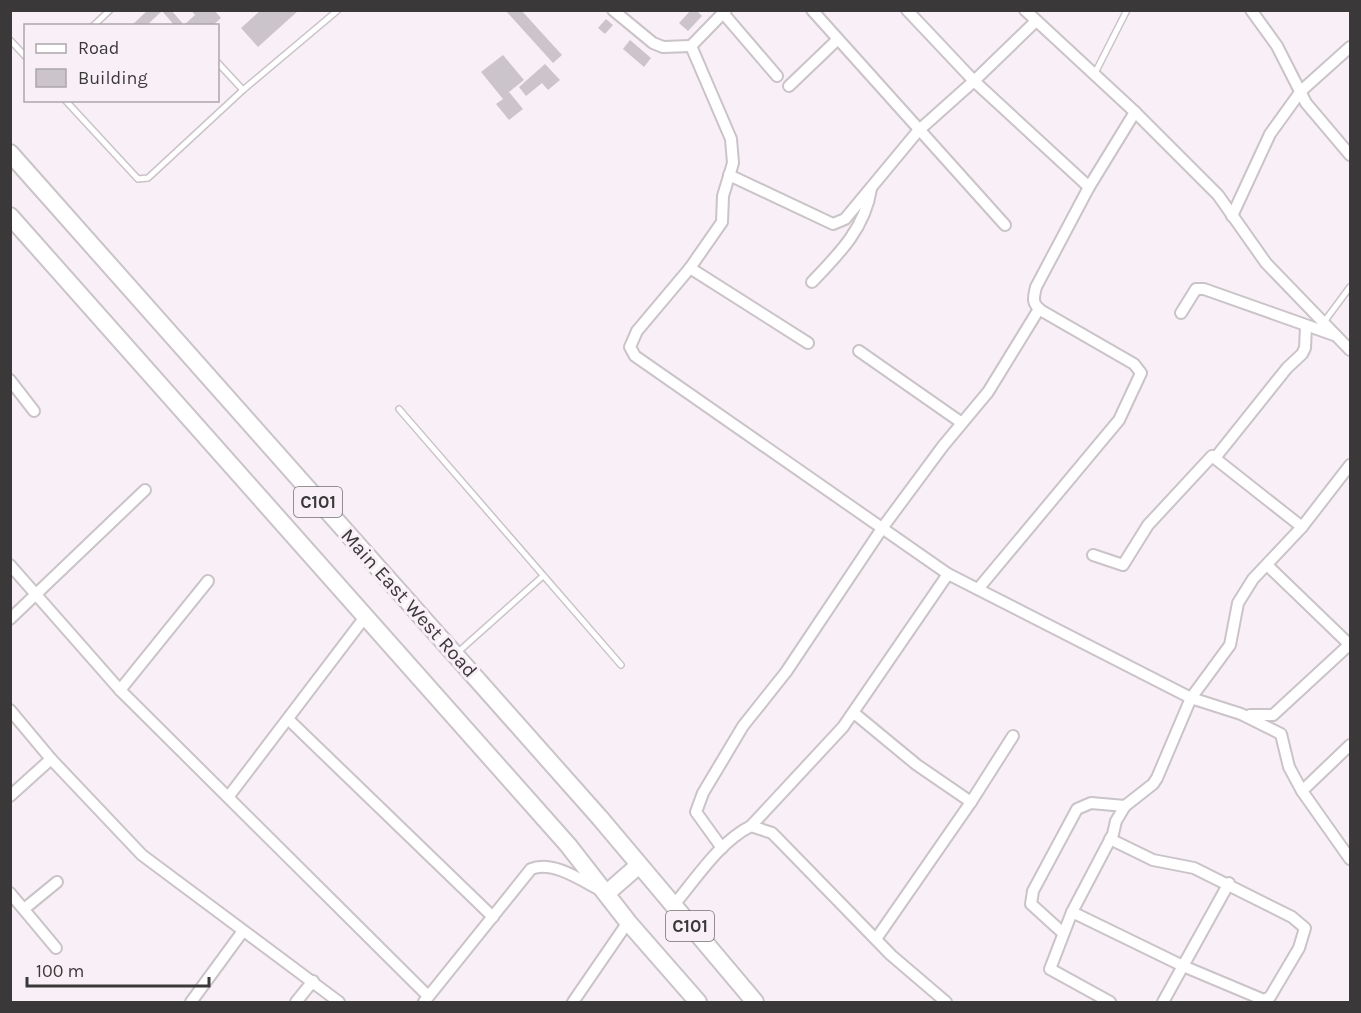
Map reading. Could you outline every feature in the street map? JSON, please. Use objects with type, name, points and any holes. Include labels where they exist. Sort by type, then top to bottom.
[{"type":"main road","name":"Main East West Road","points":[[10,153],[455,656],[755,1002]]},
{"type":"main road","name":"Main East West Road","points":[[10,216],[560,836],[628,922],[698,1002]]},
{"type":"main road","points":[[607,893],[639,866]]},
{"type":"street","points":[[613,10],[653,43],[663,47],[691,46],[720,13],[777,76]]},
{"type":"street","points":[[812,10],[918,131],[1005,225]]},
{"type":"street","points":[[907,10],[974,81],[1089,187]]},
{"type":"street","points":[[1251,10],[1277,46],[1306,103],[1350,155]]},
{"type":"street","points":[[729,175],[833,224],[845,219],[918,131],[974,81],[1031,15],[1135,112],[1218,195],[1266,262],[1350,350]]},
{"type":"street","points":[[789,86],[837,40]]},
{"type":"street","points":[[691,46],[731,139],[733,163],[723,196],[722,222],[690,268],[637,332],[630,347],[635,356],[948,574],[1191,698],[1240,714],[1281,734],[1289,767],[1302,791],[1350,858]]},
{"type":"street","points":[[1232,216],[1270,134],[1301,91],[1350,46]]},
{"type":"street","points":[[978,589],[1119,420],[1141,373],[1134,364],[1040,309],[1033,302],[1036,287],[1089,187],[1135,112]]},
{"type":"street","points":[[812,282],[859,227],[868,208],[871,188]]},
{"type":"street","points":[[690,268],[808,343]]},
{"type":"street","points":[[1181,313],[1196,290],[1204,289],[1338,336]]},
{"type":"street","points":[[722,848],[696,812],[700,799],[743,726],[786,672],[883,527],[1008,362],[1040,309]]},
{"type":"street","points":[[1215,458],[1287,368],[1302,354],[1305,348],[1306,326]]},
{"type":"street","points":[[859,351],[962,423]]},
{"type":"street","points":[[10,380],[34,411]]},
{"type":"street","points":[[1093,555],[1113,564],[1125,563],[1148,525],[1209,457],[1215,458],[1302,527]]},
{"type":"street","points":[[1110,1002],[1098,1000],[1050,969],[1072,912],[1125,806],[1154,784],[1191,698],[1230,645],[1238,603],[1253,579],[1302,527],[1350,465]]},
{"type":"street","points":[[10,619],[36,597],[145,490]]},
{"type":"street","points":[[10,565],[120,690],[229,796],[426,999],[531,869],[539,866],[575,876],[607,893]]},
{"type":"street","points":[[1240,714],[1273,715],[1350,645],[1267,565]]},
{"type":"street","points":[[673,906],[722,848],[740,832],[751,826],[815,759],[854,713],[948,574]]},
{"type":"street","points":[[120,690],[208,581]]},
{"type":"street","points":[[229,796],[365,617]]},
{"type":"street","points":[[10,710],[51,759],[142,855],[339,1002]]},
{"type":"street","points":[[854,713],[917,765],[971,802]]},
{"type":"street","points":[[289,720],[493,917]]},
{"type":"street","points":[[876,939],[971,802],[1013,736]]},
{"type":"street","points":[[1302,791],[1350,745]]},
{"type":"street","points":[[10,796],[51,759]]},
{"type":"street","points":[[1063,933],[1031,904],[1033,891],[1077,809],[1091,803],[1125,806]]},
{"type":"street","points":[[751,826],[771,833],[778,839],[916,979],[946,1002]]},
{"type":"street","points":[[1072,912],[1183,966],[1264,1000],[1270,997],[1299,948],[1305,930],[1303,925],[1229,883],[1194,868],[1144,857],[1110,839]]},
{"type":"street","points":[[24,909],[57,882]]},
{"type":"street","points":[[1163,1002],[1229,883]]},
{"type":"street","points":[[10,892],[56,948]]},
{"type":"street","points":[[573,1002],[628,922]]},
{"type":"street","points":[[191,1002],[243,931]]},
{"type":"street","points":[[296,1002],[313,981]]},
{"type":"lane","points":[[95,24],[110,10]]},
{"type":"lane","points":[[67,102],[138,179],[148,178],[243,90],[338,10]]},
{"type":"lane","points":[[1094,75],[1127,10]]},
{"type":"lane","points":[[10,40],[24,55]]},
{"type":"lane","points":[[219,64],[243,90]]},
{"type":"lane","points":[[1324,322],[1350,287]]},
{"type":"lane","points":[[399,409],[621,665]]},
{"type":"lane","points":[[455,656],[543,576]]},
{"type":"building","points":[[148,10],[171,10],[183,24],[173,24],[162,11],[148,24],[133,24]]},
{"type":"building","points":[[191,10],[214,10],[221,18],[214,24],[185,24],[195,15]]},
{"type":"building","points":[[261,10],[299,10],[258,47],[241,28]]},
{"type":"building","points":[[505,10],[521,10],[562,55],[553,63]]},
{"type":"building","points":[[691,10],[696,10],[702,16],[688,31],[679,23]]},
{"type":"building","points":[[606,19],[613,25],[605,34],[598,28]]},
{"type":"building","points":[[630,40],[651,58],[644,67],[623,49]]},
{"type":"building","points":[[503,55],[524,80],[509,92],[523,109],[509,120],[496,104],[503,99],[481,72]]},
{"type":"building","points":[[545,64],[560,80],[548,90],[542,83],[526,96],[519,87]]}]
